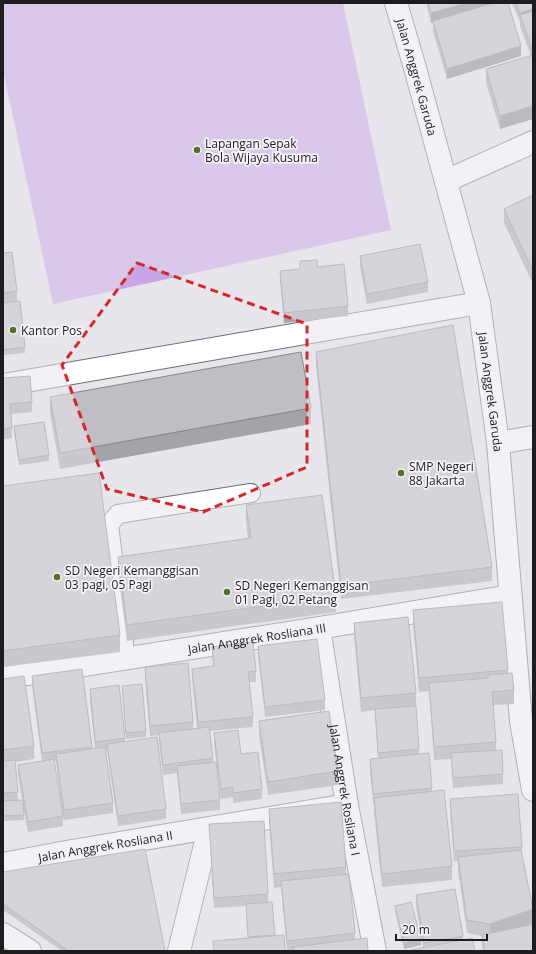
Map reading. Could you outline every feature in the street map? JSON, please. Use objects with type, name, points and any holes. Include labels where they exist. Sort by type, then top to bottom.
[{"type":"street","name":"Jalan Anggrek Garuda","points":[[396,3],[479,303],[498,443],[521,721],[533,790]]},
{"type":"street","points":[[446,181],[533,142]]},
{"type":"street","points":[[3,384],[479,303]]},
{"type":"street","points":[[498,443],[533,437]]},
{"type":"street","name":"Jalan Anggrek Rosliana III","points":[[3,678],[510,596]]},
{"type":"street","name":"Jalan Anggrek Rosliana I","points":[[319,628],[347,805],[375,951]]},
{"type":"street","name":"Jalan Anggrek Rosliana II","points":[[3,864],[347,805]]},
{"type":"street","points":[[179,951],[209,829]]},
{"type":"street","points":[[3,934],[30,951]]},
{"type":"lane","points":[[126,659],[109,525],[118,514],[251,493]]},
{"type":"highlighted area","points":[[137,263],[307,324],[307,467],[203,512],[107,489],[62,365]]},
{"type":"shaded area","name":"Lapangan Sepak Bola Wijaya Kusuma","points":[[3,3],[343,3],[391,230],[53,304],[3,70]]},
{"type":"building","points":[[428,3],[467,3],[431,13]]},
{"type":"building","points":[[493,3],[508,3],[521,46],[447,69],[433,21]]},
{"type":"building","points":[[516,3],[533,3],[533,9],[520,13]]},
{"type":"building","points":[[533,11],[533,52],[520,15]]},
{"type":"building","points":[[533,55],[533,106],[500,116],[486,69]]},
{"type":"building","points":[[533,195],[533,271],[504,209]]},
{"type":"building","points":[[420,244],[428,282],[367,294],[360,256]]},
{"type":"building","points":[[12,252],[17,291],[3,293],[3,253]]},
{"type":"building","points":[[317,260],[318,267],[344,264],[348,306],[284,313],[280,271],[300,269],[300,261]]},
{"type":"building","name":"Kantor Pos","points":[[20,301],[25,347],[3,350],[3,303]]},
{"type":"building","name":"SMP Negeri 88 Jakarta","points":[[453,325],[492,567],[341,586],[316,352]]},
{"type":"building","points":[[301,352],[311,408],[60,453],[50,397]]},
{"type":"building","points":[[30,376],[32,402],[10,404],[12,428],[3,429],[3,378]]},
{"type":"building","points":[[44,422],[49,455],[19,460],[14,426]]},
{"type":"building","name":"SD Negeri Kemanggisan 03 pagi, 05 Pagi","points":[[99,473],[120,635],[3,651],[3,486]]},
{"type":"building","name":"SD Negeri Kemanggisan 01 Pagi, 02 Petang","points":[[322,495],[336,596],[127,625],[118,557],[251,538],[246,505]]},
{"type":"building","points":[[502,602],[508,670],[419,678],[413,610]]},
{"type":"building","points":[[408,617],[416,693],[361,698],[354,623]]},
{"type":"building","points":[[317,639],[325,700],[265,707],[258,646]]},
{"type":"building","points":[[253,642],[256,671],[248,672],[253,717],[198,722],[192,669],[214,666],[212,647]]},
{"type":"building","points":[[188,663],[193,722],[150,726],[145,667]]},
{"type":"building","points":[[82,669],[92,747],[42,753],[32,676]]},
{"type":"building","points":[[512,673],[514,690],[492,692],[496,742],[434,747],[429,683],[488,678],[488,675]]},
{"type":"building","points":[[24,676],[34,746],[3,750],[3,679]]},
{"type":"building","points":[[142,684],[146,731],[126,733],[122,686]]},
{"type":"building","points":[[119,685],[125,738],[95,742],[90,689]]},
{"type":"building","points":[[416,706],[419,749],[378,753],[375,709]]},
{"type":"building","points":[[329,711],[338,771],[268,782],[259,721]]},
{"type":"building","points":[[209,727],[213,758],[163,765],[159,733]]},
{"type":"building","points":[[238,730],[241,754],[258,752],[262,789],[233,793],[233,787],[221,789],[214,733]]},
{"type":"building","points":[[157,737],[166,809],[118,816],[107,744]]},
{"type":"building","points":[[105,747],[113,803],[64,810],[56,754]]},
{"type":"building","points":[[502,750],[503,774],[453,778],[451,753]]},
{"type":"building","points":[[429,753],[432,788],[373,794],[370,759]]},
{"type":"building","points":[[54,759],[63,816],[28,822],[18,765]]},
{"type":"building","points":[[15,760],[18,792],[3,793],[3,761]]},
{"type":"building","points":[[216,762],[220,800],[181,804],[177,766]]},
{"type":"building","points":[[444,790],[452,866],[382,874],[374,798]]},
{"type":"building","points":[[518,794],[522,847],[454,851],[450,799]]},
{"type":"building","points":[[23,800],[24,815],[3,816],[3,801]]},
{"type":"building","points":[[341,802],[346,867],[274,874],[269,809]]},
{"type":"building","points":[[264,821],[268,894],[214,898],[209,824]]},
{"type":"building","points":[[145,849],[165,951],[69,951],[3,904],[3,872]]},
{"type":"building","points":[[521,850],[533,909],[490,924],[467,920],[458,857]]},
{"type":"building","points":[[349,874],[355,933],[287,941],[281,881]]},
{"type":"building","points":[[455,889],[463,936],[424,943],[416,895]]},
{"type":"building","points":[[272,902],[275,935],[248,937],[246,904]]},
{"type":"building","points":[[411,902],[421,939],[404,943],[395,906]]},
{"type":"building","points":[[533,924],[533,951],[485,951],[482,935]]},
{"type":"building","points":[[284,935],[285,951],[214,951],[213,941]]},
{"type":"building","points":[[367,938],[368,951],[294,951],[293,947]]},
{"type":"building","points":[[472,938],[475,951],[411,950]]},
{"type":"place","name":"Lapangan Sepak Bola Wijaya Kusuma","points":[[197,150]]},
{"type":"place","name":"Kantor Pos","points":[[13,330]]},
{"type":"place","name":"SMP Negeri 88 Jakarta","points":[[401,473]]},
{"type":"place","name":"SD Negeri Kemanggisan 03 pagi, 05 Pagi","points":[[57,577]]},
{"type":"place","name":"SD Negeri Kemanggisan 01 Pagi, 02 Petang","points":[[227,592]]}]
